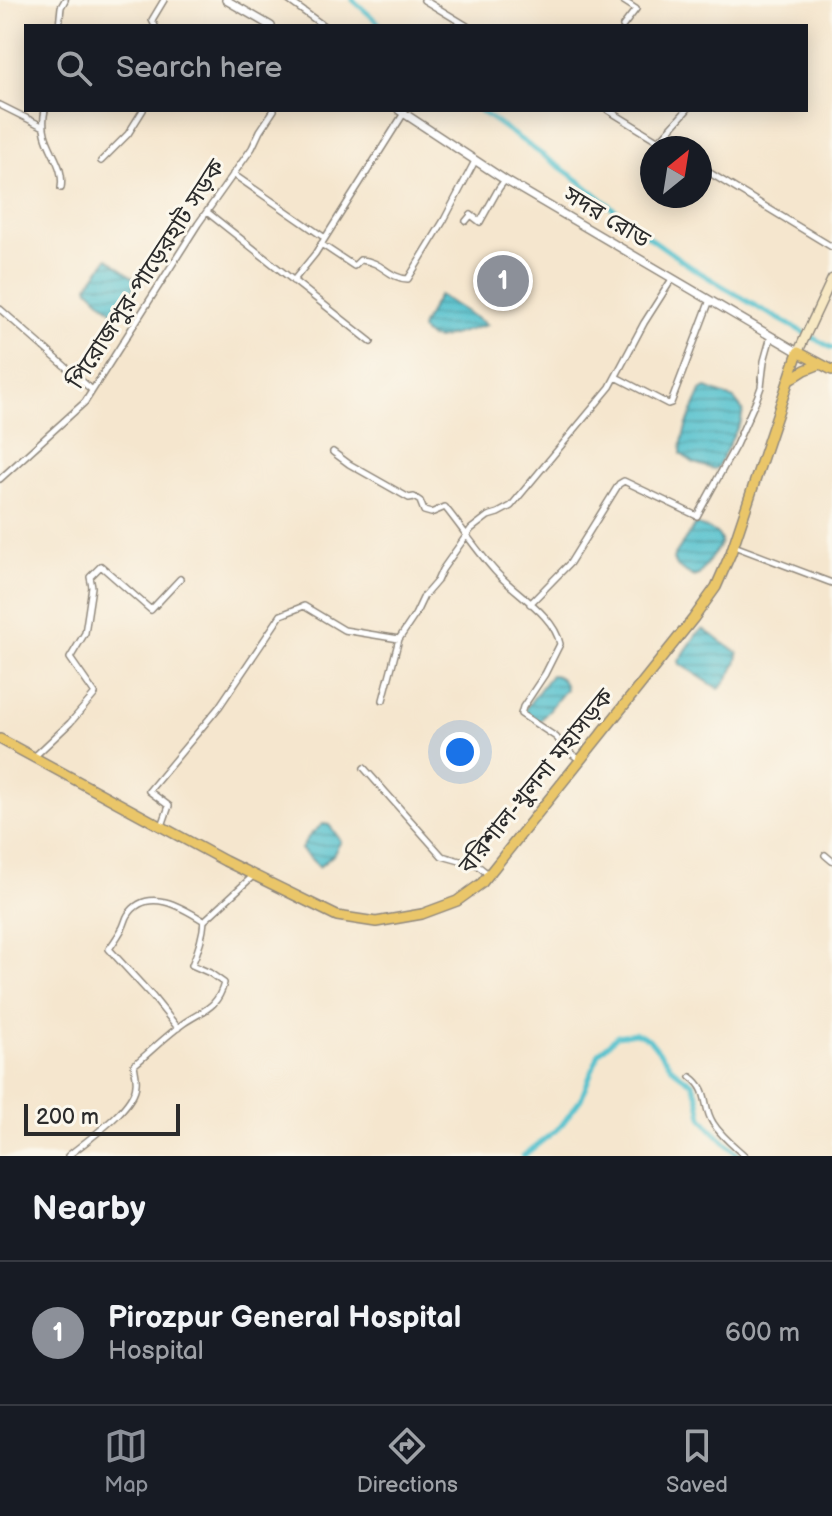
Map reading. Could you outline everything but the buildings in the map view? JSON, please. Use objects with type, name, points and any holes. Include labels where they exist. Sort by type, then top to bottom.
[{"type":"highway","points":[[798,352],[832,370]]},
{"type":"highway","name":"বরিশাল-খুলনা মহাসড়ক","points":[[0,739],[337,916],[376,922],[422,914],[457,901],[489,875],[716,587],[734,546],[798,352]]},
{"type":"highway","points":[[788,382],[820,364]]},
{"type":"main road","points":[[798,352],[832,279]]},
{"type":"street","points":[[59,24],[65,0]]},
{"type":"street","points":[[154,24],[152,20],[164,0]]},
{"type":"street","points":[[288,0],[321,24]]},
{"type":"street","points":[[424,0],[464,24]]},
{"type":"street","points":[[622,0],[636,9],[625,24]]},
{"type":"street","points":[[229,1],[268,24]]},
{"type":"street","points":[[0,105],[42,126]]},
{"type":"street","points":[[45,112],[42,126],[63,177],[61,188]]},
{"type":"street","points":[[101,161],[128,134],[142,112]]},
{"type":"street","name":"পিরোজপুর-পাড়েরহাট সড়ক","points":[[0,479],[85,402],[273,112]]},
{"type":"street","points":[[293,281],[323,241],[402,112]]},
{"type":"street","name":"সদর রোড","points":[[402,112],[505,180],[798,352]]},
{"type":"street","points":[[413,112],[414,120]]},
{"type":"street","points":[[611,112],[651,136]]},
{"type":"street","points":[[664,136],[685,112]]},
{"type":"street","points":[[233,174],[354,266],[360,260],[375,262],[394,276],[408,279],[475,161]]},
{"type":"street","points":[[712,175],[832,247]]},
{"type":"street","points":[[466,221],[471,215],[480,222],[505,180]]},
{"type":"street","points":[[207,212],[371,342]]},
{"type":"street","points":[[383,700],[399,639],[424,596],[466,535],[488,516],[511,506],[595,407],[616,377],[644,323],[672,279]]},
{"type":"street","points":[[616,377],[671,403],[710,300]]},
{"type":"street","points":[[0,309],[92,390]]},
{"type":"street","points":[[530,604],[570,563],[619,484],[624,481],[697,516],[736,445],[757,398],[771,336]]},
{"type":"street","points":[[333,452],[409,498],[414,497],[420,501],[424,511],[431,513],[445,507],[505,583],[553,628],[560,644],[521,714],[581,760]]},
{"type":"street","points":[[734,546],[832,583]]},
{"type":"street","points":[[34,757],[95,694],[70,658],[85,633],[92,587],[90,577],[101,566],[151,610],[180,579]]},
{"type":"street","points":[[162,826],[169,806],[149,791],[219,707],[281,615],[304,606],[344,630],[399,639]]},
{"type":"street","points":[[364,768],[442,856],[472,861],[489,875]]},
{"type":"street","points":[[825,855],[832,861]]},
{"type":"street","points":[[68,1156],[130,1101],[137,1086],[134,1065],[178,1028],[206,1011],[222,990],[224,983],[192,965],[199,950],[204,921],[254,875]]},
{"type":"street","points":[[178,1028],[109,949],[129,913],[144,901],[163,901],[187,910],[204,921]]},
{"type":"street","points":[[691,1077],[701,1087],[713,1123],[745,1156]]},
{"type":"water","points":[[108,258],[136,280],[132,291],[116,312],[88,285]]},
{"type":"water","points":[[439,295],[487,325],[438,339],[429,337],[421,330],[422,325]]},
{"type":"water","points":[[706,388],[734,399],[743,410],[741,421],[717,468],[713,469],[694,463],[681,454],[688,422],[701,391]]},
{"type":"water","points":[[696,524],[717,533],[721,540],[699,575],[694,577],[673,560]]},
{"type":"water","points":[[703,629],[738,653],[732,672],[719,689],[679,661]]},
{"type":"water","points":[[551,675],[561,679],[566,689],[539,721],[526,712],[526,708]]},
{"type":"water","points":[[323,824],[329,825],[341,841],[333,855],[319,867],[301,849],[310,835]]},
{"type":"waterway","points":[[353,0],[380,24]]},
{"type":"waterway","points":[[482,112],[578,180],[691,267],[832,348]]},
{"type":"waterway","points":[[523,1156],[560,1127],[581,1099],[599,1053],[617,1036],[635,1033],[649,1039],[674,1070],[693,1084],[702,1117],[739,1156]]},
{"type":"place","name":"Pirozpur General Hospital","points":[[503,281]]}]
